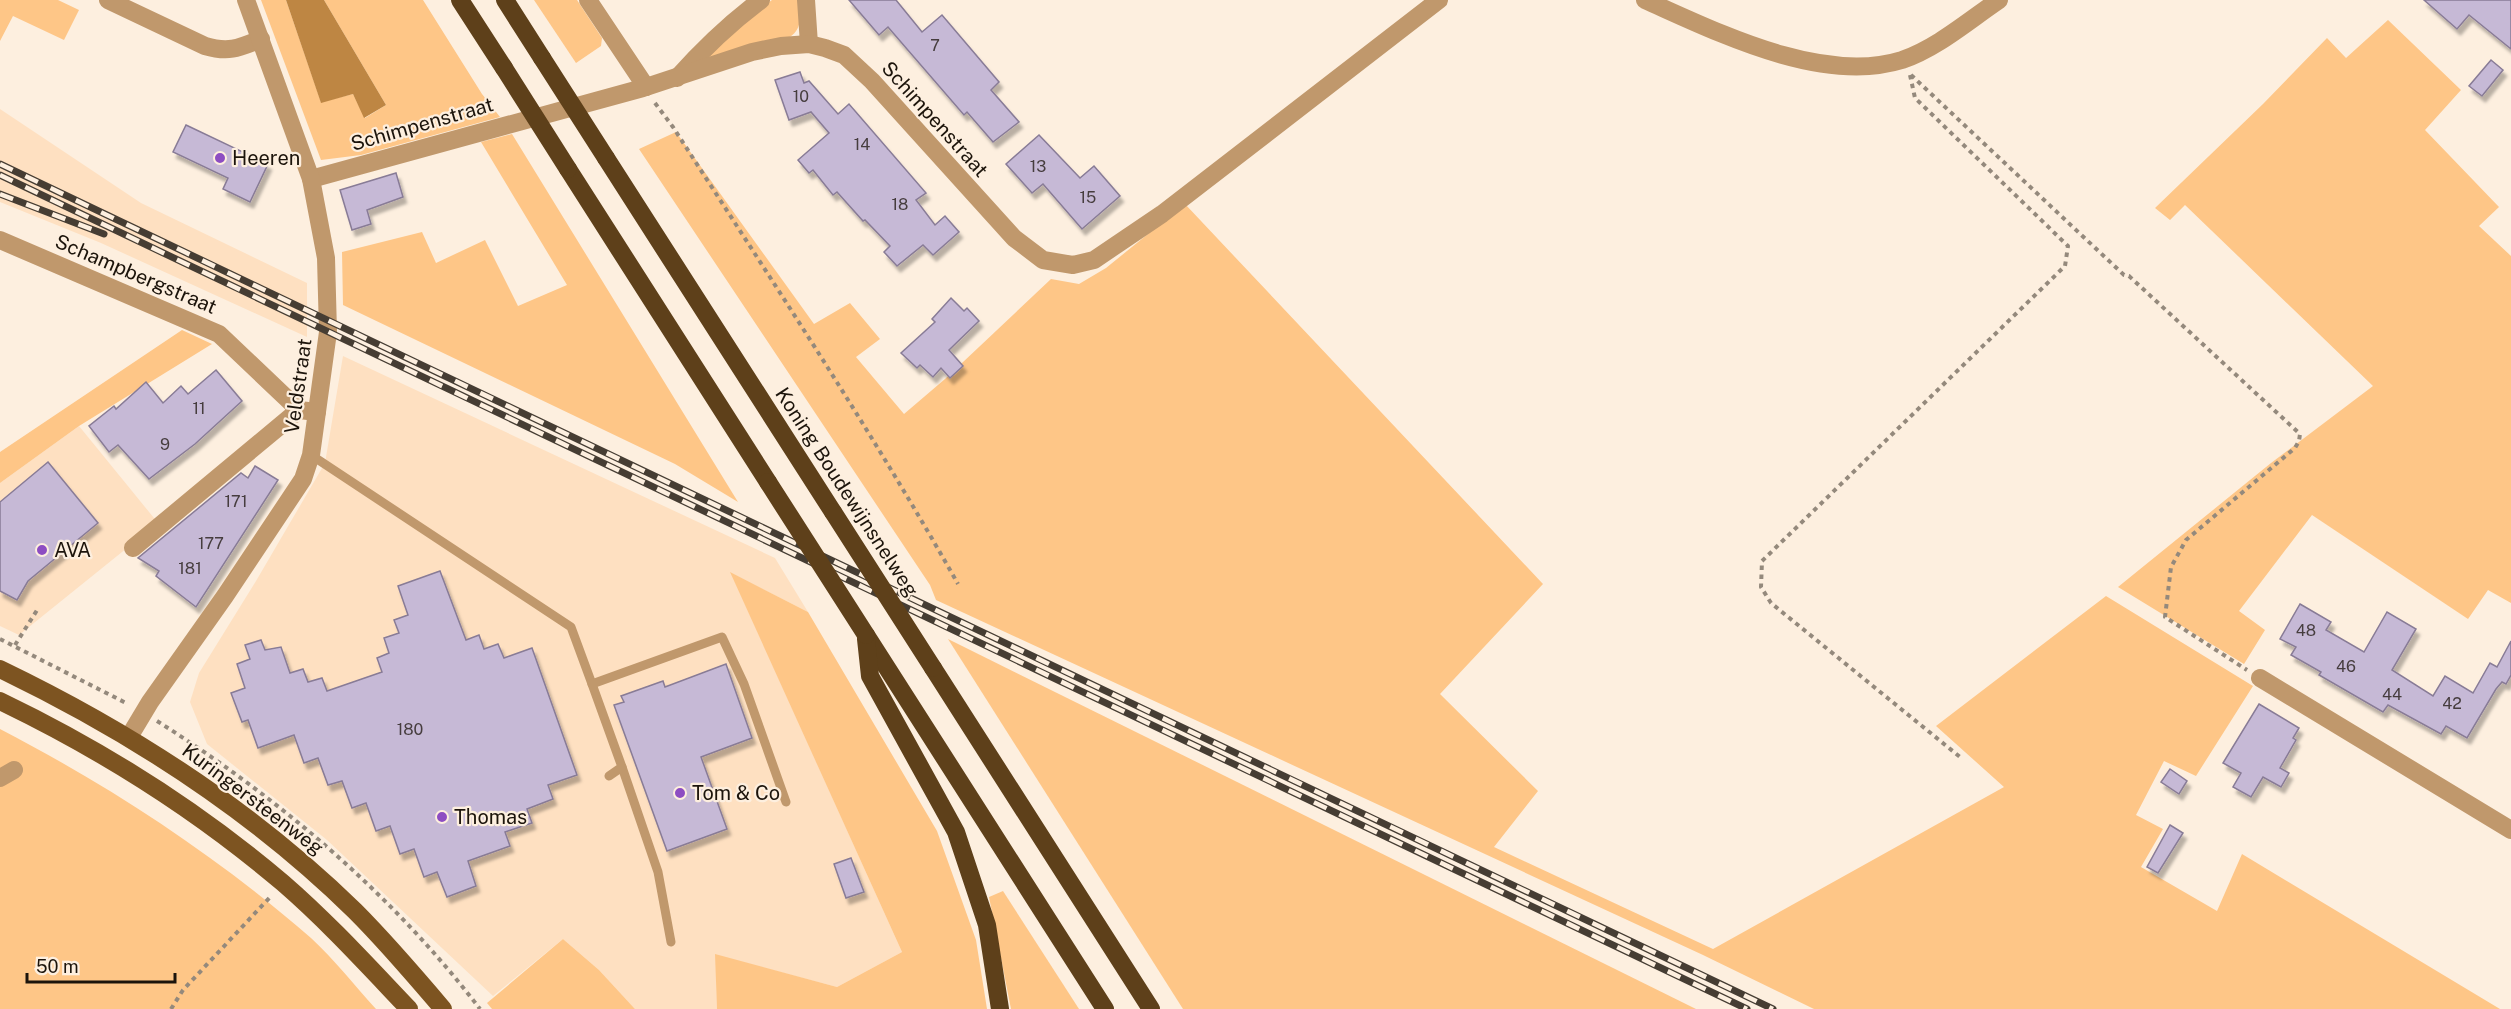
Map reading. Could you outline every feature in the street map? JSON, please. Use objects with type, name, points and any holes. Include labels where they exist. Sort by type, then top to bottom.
[{"type":"highway","points":[[460,0],[1105,1009]]},
{"type":"highway","name":"Koning Boudewijnsnelweg","points":[[505,0],[1151,1009]]},
{"type":"highway","points":[[866,635],[870,676],[956,832],[987,925],[1000,1009]]},
{"type":"main road","name":"Kuringersteenweg","points":[[0,669],[129,737],[217,795],[298,859],[356,911],[443,1009]]},
{"type":"main road","points":[[0,701],[117,762],[200,818],[283,883],[345,940],[409,1009]]},
{"type":"street","points":[[108,0],[220,51],[233,50],[261,39]]},
{"type":"street","name":"Veldstraat","points":[[129,737],[303,479],[311,455],[308,411],[328,332],[326,258],[311,178],[246,0]]},
{"type":"street","points":[[588,0],[645,87]]},
{"type":"street","points":[[677,78],[735,20],[761,0]]},
{"type":"street","points":[[806,0],[809,44]]},
{"type":"street","name":"Schimpenstraat","points":[[311,178],[677,78],[752,52],[781,46],[809,44],[844,56],[872,81],[1014,238],[1043,260],[1073,266],[1094,260],[1162,214],[1439,0]]},
{"type":"street","points":[[1645,0],[1730,37],[1801,59],[1834,66],[1863,67],[1906,67],[1999,0]]},
{"type":"street","name":"Schampbergstraat","points":[[0,240],[219,334],[308,411]]},
{"type":"street","points":[[134,548],[308,411]]},
{"type":"street","points":[[2260,678],[2511,830]]},
{"type":"lane","points":[[311,455],[571,627],[658,872],[671,942]]},
{"type":"lane","points":[[592,684],[722,636],[744,684],[786,802]]},
{"type":"lane","points":[[609,776],[622,767]]},
{"type":"path","points":[[1906,67],[2124,275],[2130,276],[2300,434],[2295,448],[2186,540],[2171,567],[2165,617],[2260,678]]},
{"type":"path","points":[[1906,67],[1914,98],[2068,246],[2065,266],[1762,561],[1761,587],[1771,603],[1960,757]]},
{"type":"path","points":[[645,87],[813,344],[922,520],[958,584]]},
{"type":"path","points":[[15,645],[39,607]]},
{"type":"path","points":[[0,639],[144,713],[196,746],[268,798],[340,858],[399,915],[480,1009]]},
{"type":"path","points":[[171,1009],[183,990],[283,883]]},
{"type":"shaded area","points":[[0,0],[58,0],[79,10],[64,40],[13,16],[0,41]]},
{"type":"shaded area","points":[[261,0],[286,0],[321,102],[353,94],[365,118],[386,105],[324,0],[423,0],[482,94],[500,117],[361,155],[321,160]]},
{"type":"shaded area","points":[[286,0],[324,0],[386,105],[364,118],[353,94],[321,103]]},
{"type":"shaded area","points":[[534,0],[577,0],[602,38],[601,46],[576,63]]},
{"type":"shaded area","points":[[772,0],[800,0],[800,22],[793,34],[788,38],[703,61],[751,15]]},
{"type":"shaded area","points":[[2388,20],[2461,90],[2425,130],[2499,207],[2479,226],[2511,256],[2511,603],[2488,590],[2468,619],[2312,515],[2239,611],[2265,630],[2244,664],[2118,587],[2271,463],[2373,386],[2185,205],[2170,220],[2155,208],[2263,104],[2327,38],[2346,58]]},
{"type":"shaded area","points":[[0,109],[141,203],[307,283],[307,337],[101,243],[0,202]]},
{"type":"shaded area","points":[[676,132],[814,324],[850,303],[880,339],[856,357],[904,414],[945,379],[1051,279],[1079,284],[1106,268],[1185,204],[1543,584],[1440,694],[1538,791],[1494,847],[1713,949],[2004,787],[1936,726],[2106,596],[2253,686],[2196,776],[2164,761],[2136,815],[2163,829],[2141,867],[2217,911],[2242,854],[2500,1009],[1814,1009],[1703,955],[936,600],[930,585],[639,149]]},
{"type":"shaded area","points":[[512,134],[738,502],[675,464],[343,305],[342,252],[422,232],[436,263],[485,240],[518,306],[567,285],[481,142]]},
{"type":"shaded area","points":[[182,330],[212,344],[79,426],[0,483],[0,452]]},
{"type":"shaded area","points":[[343,356],[775,558],[808,612],[731,573],[902,952],[837,987],[716,955],[717,1009],[635,1009],[599,970],[563,939],[493,996],[327,840],[207,744],[190,702],[199,673],[325,463]]},
{"type":"shaded area","points":[[79,426],[158,523],[19,635],[0,626],[0,483]]},
{"type":"shaded area","points":[[730,572],[808,612],[937,831],[976,940],[987,1009],[717,1009],[715,954],[837,987],[902,952]]},
{"type":"shaded area","points":[[948,639],[1696,1009],[1183,1009]]},
{"type":"shaded area","points":[[0,729],[82,774],[162,824],[238,879],[311,938],[376,1009],[0,1009]]},
{"type":"shaded area","points":[[1003,891],[1079,1009],[1011,1009],[989,897]]},
{"type":"shaded area","points":[[563,939],[599,970],[635,1009],[492,1009],[487,1003]]},
{"type":"building","points":[[849,0],[896,0],[922,32],[942,15],[999,82],[991,90],[1019,122],[993,142],[967,112],[964,115],[888,27],[879,35]]},
{"type":"building","points":[[2424,0],[2511,0],[2511,49],[2469,15],[2457,29]]},
{"type":"building","points":[[2491,60],[2503,70],[2482,96],[2469,86]]},
{"type":"building","points":[[800,72],[804,83],[809,81],[838,114],[849,104],[926,193],[916,200],[935,225],[945,216],[959,232],[933,255],[923,245],[897,266],[884,252],[890,246],[837,192],[833,195],[813,170],[809,173],[798,160],[829,133],[811,112],[789,120],[775,80]]},
{"type":"building","name":"Heeren","points":[[186,125],[268,164],[250,202],[223,189],[228,178],[173,152]]},
{"type":"building","points":[[1039,135],[1080,178],[1094,166],[1120,196],[1082,229],[1043,184],[1032,193],[1006,164]]},
{"type":"building","points":[[396,173],[403,197],[367,210],[371,224],[352,230],[340,190]]},
{"type":"building","points":[[951,298],[964,311],[967,308],[979,321],[949,350],[963,366],[950,378],[941,368],[933,377],[920,365],[917,368],[901,353],[935,322],[932,319]]},
{"type":"building","points":[[216,370],[242,401],[195,444],[149,479],[118,445],[109,452],[89,426],[114,406],[116,409],[146,382],[163,403],[181,386],[188,394]]},
{"type":"building","points":[[48,462],[98,523],[28,581],[17,600],[0,591],[0,502]]},
{"type":"building","points":[[255,466],[278,480],[196,607],[156,576],[159,571],[138,558],[241,473],[248,478]]},
{"type":"building","points":[[440,571],[466,640],[479,635],[484,649],[498,644],[504,658],[532,648],[577,775],[548,785],[553,799],[527,809],[532,823],[505,832],[510,846],[468,861],[476,886],[447,897],[437,872],[424,877],[414,849],[400,854],[390,826],[376,831],[366,803],[352,808],[342,781],[328,785],[318,758],[304,763],[294,735],[258,748],[248,720],[242,722],[231,693],[245,688],[237,664],[250,659],[245,645],[261,640],[265,650],[281,647],[290,673],[303,669],[308,682],[322,678],[327,691],[382,672],[377,658],[389,653],[384,638],[399,633],[394,620],[408,615],[398,586]]},
{"type":"building","points":[[2300,604],[2331,622],[2326,630],[2364,652],[2387,612],[2416,629],[2392,670],[2433,696],[2445,676],[2473,693],[2490,663],[2497,667],[2511,641],[2511,675],[2506,684],[2502,682],[2496,689],[2467,738],[2446,726],[2441,734],[2388,705],[2383,712],[2319,675],[2321,672],[2291,655],[2296,647],[2280,639]]},
{"type":"building","name":"Tom & Co","points":[[726,664],[752,738],[701,757],[727,829],[667,851],[614,705],[624,702],[621,696],[663,681],[665,687]]},
{"type":"building","points":[[2259,704],[2299,728],[2293,738],[2296,740],[2280,768],[2289,773],[2281,787],[2263,777],[2251,797],[2233,787],[2241,773],[2223,763]]},
{"type":"building","points":[[2170,769],[2187,781],[2179,794],[2161,782]]},
{"type":"building","points":[[2170,825],[2183,833],[2158,873],[2147,867]]},
{"type":"building","points":[[851,858],[864,892],[846,898],[834,864]]},
{"type":"railway","points":[[0,164],[1773,1009]]},
{"type":"railway","points":[[0,175],[1747,1009]]},
{"type":"railway","points":[[0,194],[104,234]]},
{"type":"place","name":"Heeren","points":[[220,158]]},
{"type":"place","name":"AVA","points":[[42,550]]},
{"type":"place","name":"Tom & Co","points":[[680,793]]},
{"type":"place","name":"Thomas","points":[[442,817]]}]
